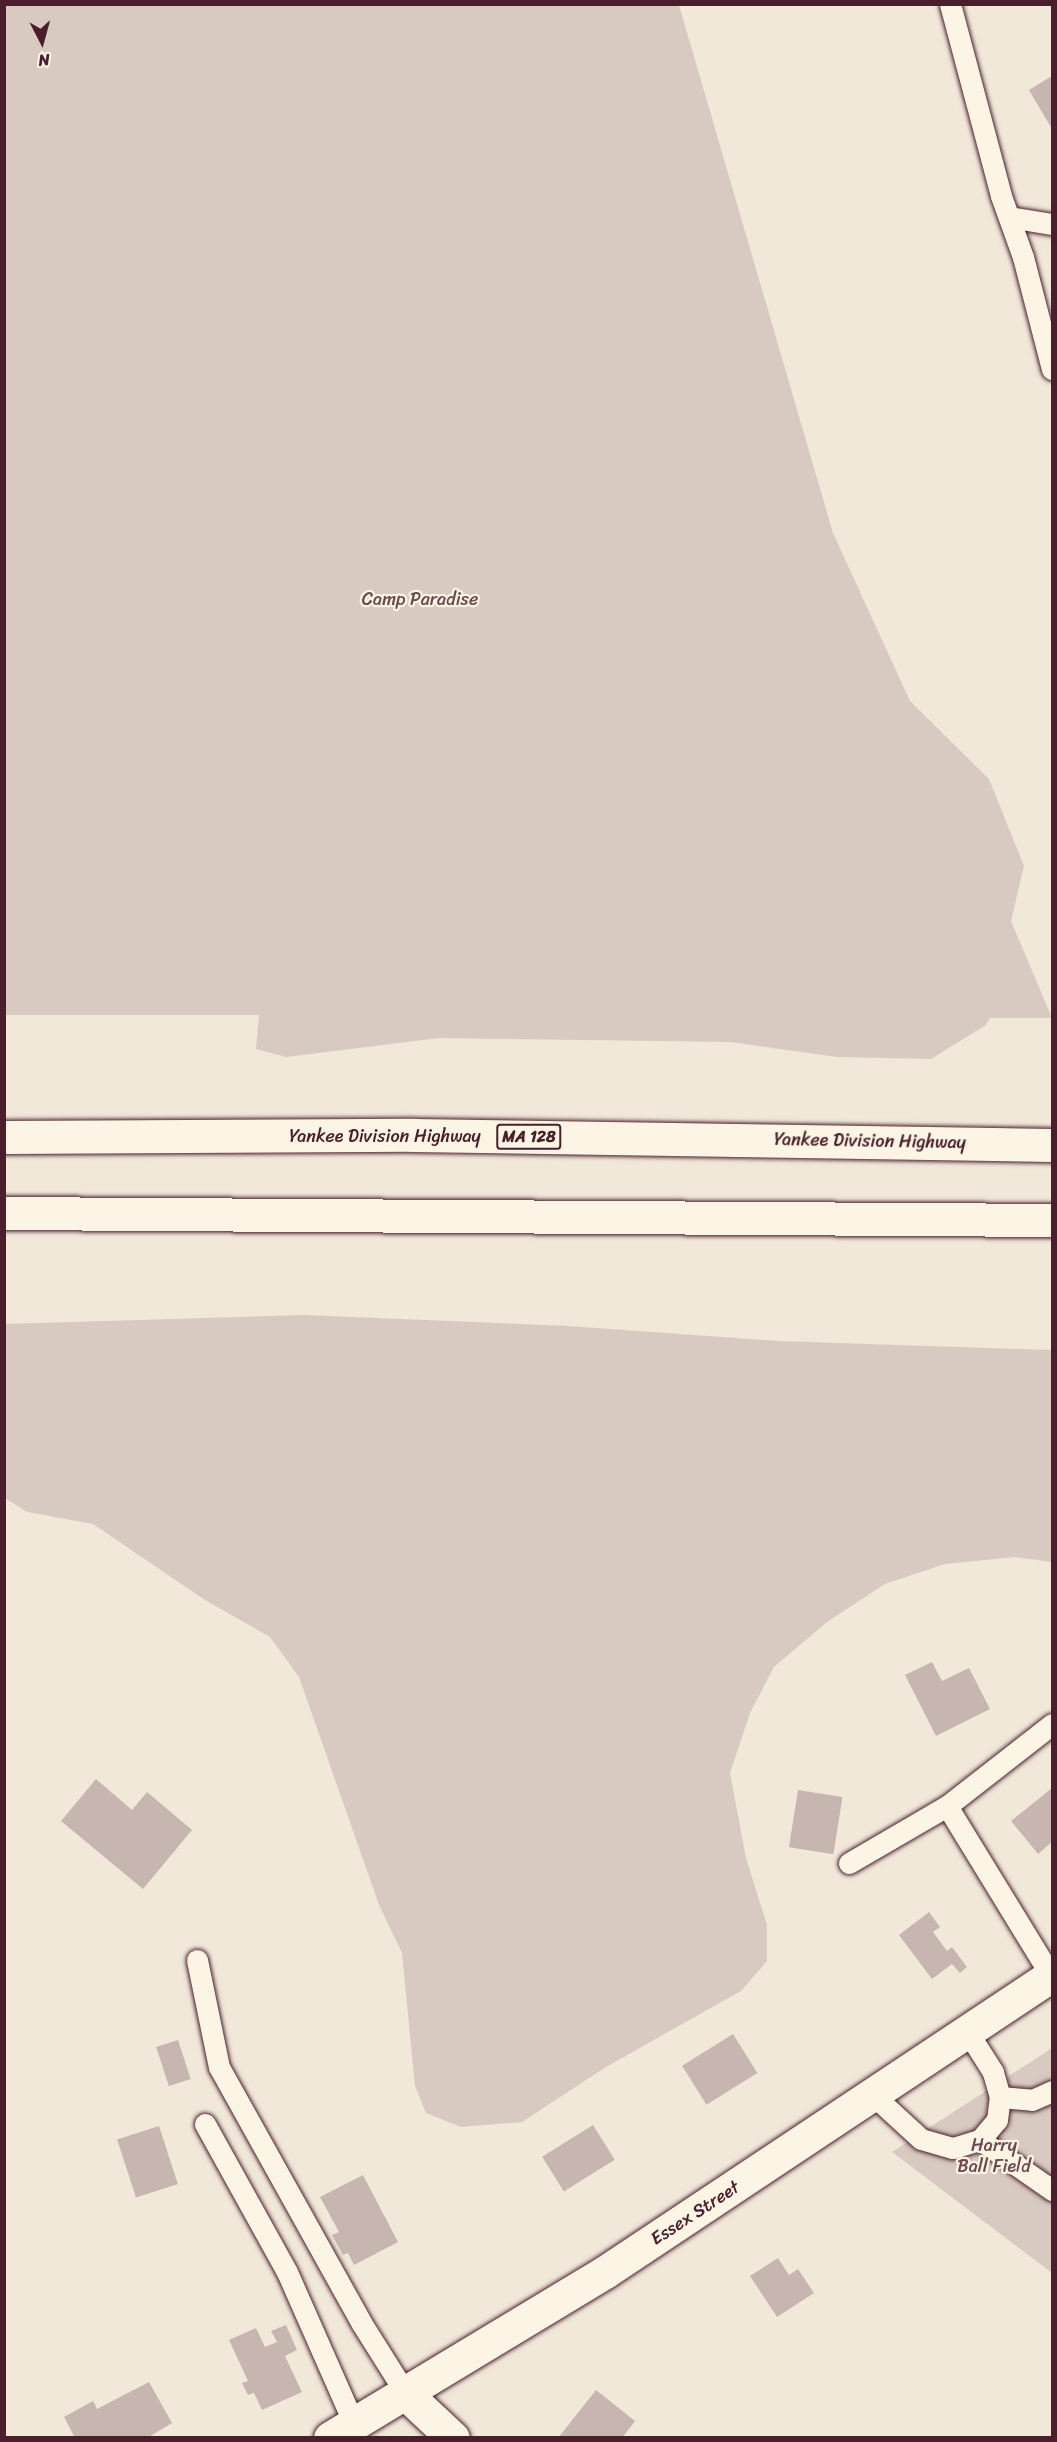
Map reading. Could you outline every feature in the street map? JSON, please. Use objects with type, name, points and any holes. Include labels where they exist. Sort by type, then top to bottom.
[{"type":"main road","name":"Yankee Division Highway","points":[[4,1137],[436,1136],[1053,1145]]},
{"type":"main road","points":[[4,1213],[1053,1220]]},
{"type":"main road","name":"Essex Street","points":[[342,2431],[605,2272],[1052,1976]]},
{"type":"main road","points":[[406,2394],[453,2438]]},
{"type":"lane","points":[[950,4],[1052,364]]},
{"type":"lane","points":[[1009,217],[1053,224]]},
{"type":"lane","points":[[849,1863],[947,1806],[1053,1724]]},
{"type":"lane","points":[[947,1806],[1052,1976]]},
{"type":"lane","points":[[197,1960],[219,2067],[362,2324],[406,2394]]},
{"type":"lane","points":[[873,2095],[921,2139],[953,2148],[980,2140],[997,2120],[1000,2097],[993,2072],[967,2031]]},
{"type":"lane","points":[[1000,2097],[1032,2100],[1053,2091]]},
{"type":"lane","points":[[205,2124],[287,2272],[342,2431]]},
{"type":"lane","points":[[980,2140],[1053,2190]]},
{"type":"green space","name":"Camp Paradise","points":[[5,4],[679,5],[833,533],[910,701],[989,779],[1024,866],[1011,921],[1052,1018],[990,1018],[986,1025],[931,1059],[837,1057],[731,1042],[439,1038],[286,1057],[256,1049],[259,1015],[5,1015]]},
{"type":"green space","points":[[304,1315],[568,1326],[779,1341],[1052,1350],[1052,1562],[1015,1557],[945,1564],[885,1584],[827,1622],[774,1667],[750,1713],[730,1773],[746,1858],[767,1925],[767,1961],[741,1991],[606,2067],[522,2122],[461,2127],[426,2113],[415,2086],[402,1953],[379,1905],[299,1677],[270,1637],[205,1600],[93,1524],[27,1512],[5,1498],[5,1324]]},
{"type":"green space","name":"Harry Ball Field","points":[[1052,2048],[1052,2273],[892,2152]]},
{"type":"building","points":[[1052,76],[1052,129],[1029,90]]},
{"type":"building","points":[[932,1662],[942,1681],[969,1668],[990,1709],[936,1736],[905,1675]]},
{"type":"building","points":[[96,1779],[132,1810],[147,1792],[192,1830],[143,1889],[61,1821]]},
{"type":"building","points":[[1052,1788],[1052,1842],[1038,1854],[1011,1821]]},
{"type":"building","points":[[798,1790],[842,1797],[833,1854],[789,1847]]},
{"type":"building","points":[[929,1912],[940,1927],[933,1932],[947,1951],[952,1947],[967,1967],[960,1973],[952,1964],[932,1979],[899,1935]]},
{"type":"building","points":[[733,2034],[757,2073],[706,2105],[682,2066]]},
{"type":"building","points":[[178,2040],[191,2079],[169,2086],[156,2047]]},
{"type":"building","points":[[593,2125],[615,2160],[564,2192],[542,2157]]},
{"type":"building","points":[[159,2126],[178,2184],[136,2198],[117,2140]]},
{"type":"building","points":[[363,2175],[398,2242],[354,2265],[348,2253],[343,2255],[332,2235],[339,2232],[320,2197]]},
{"type":"building","points":[[778,2258],[789,2275],[798,2269],[814,2293],[777,2317],[750,2276]]},
{"type":"building","points":[[286,2325],[297,2350],[285,2356],[302,2392],[262,2410],[254,2393],[248,2395],[242,2383],[248,2381],[229,2340],[256,2328],[265,2347],[277,2342],[271,2331]]},
{"type":"building","points":[[149,2382],[172,2423],[147,2438],[75,2438],[64,2417],[93,2401],[97,2409]]},
{"type":"building","points":[[596,2390],[635,2421],[622,2438],[558,2438]]}]
